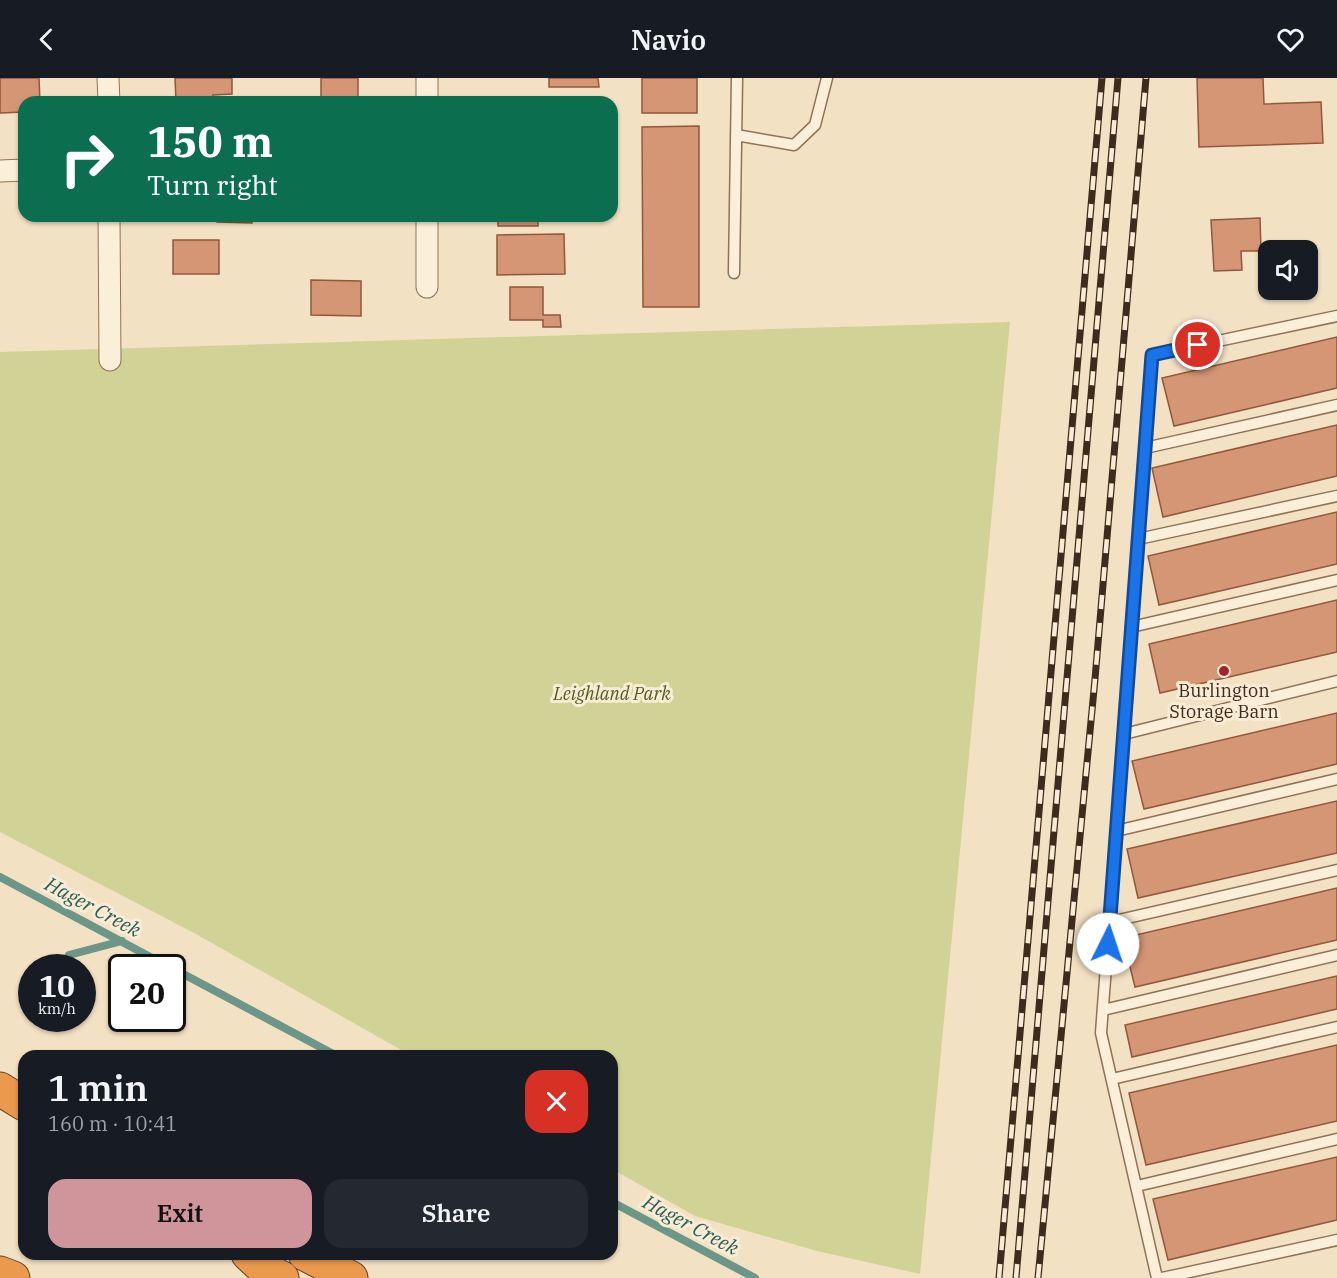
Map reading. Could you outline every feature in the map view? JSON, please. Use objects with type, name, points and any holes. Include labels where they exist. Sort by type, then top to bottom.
[{"type":"highway","points":[[0,1089],[18,1100]]},
{"type":"highway","points":[[254,1260],[282,1278]]},
{"type":"highway","points":[[316,1260],[351,1278]]},
{"type":"highway","points":[[0,1273],[12,1278]]},
{"type":"street","points":[[108,78],[109,96]]},
{"type":"street","points":[[427,78],[427,96]]},
{"type":"street","points":[[0,171],[18,170]]},
{"type":"street","points":[[109,222],[110,360]]},
{"type":"street","points":[[427,222],[427,287]]},
{"type":"lane","points":[[734,273],[736,78]]},
{"type":"lane","points":[[736,135],[794,145],[815,125],[827,78]]},
{"type":"lane","points":[[1157,1278],[1101,1033],[1152,355],[1337,316]]},
{"type":"lane","points":[[1144,448],[1337,405]]},
{"type":"lane","points":[[1138,539],[1337,496]]},
{"type":"lane","points":[[1131,627],[1337,580]]},
{"type":"lane","points":[[1124,734],[1337,681]]},
{"type":"lane","points":[[1116,831],[1337,779]]},
{"type":"lane","points":[[1110,922],[1337,870]]},
{"type":"lane","points":[[1103,1010],[1337,956]]},
{"type":"lane","points":[[1112,1079],[1337,1027]]},
{"type":"lane","points":[[1137,1186],[1337,1139]]},
{"type":"lane","points":[[1162,1278],[1337,1240]]},
{"type":"green space","name":"Leighland Park","points":[[1010,322],[920,1274],[817,1251],[695,1216],[618,1172],[618,1050],[401,1050],[196,934],[0,832],[0,352]]},
{"type":"building","points":[[0,78],[39,78],[40,96],[18,96],[18,112],[0,113]]},
{"type":"building","points":[[175,78],[232,78],[232,94],[176,96]]},
{"type":"building","points":[[321,78],[358,78],[358,96],[321,96]]},
{"type":"building","points":[[549,78],[598,78],[599,87],[549,87]]},
{"type":"building","points":[[642,78],[697,78],[697,113],[642,113]]},
{"type":"building","points":[[1197,78],[1263,78],[1264,104],[1321,102],[1323,143],[1199,147]]},
{"type":"building","points":[[699,126],[699,307],[643,307],[642,127]]},
{"type":"building","points":[[1260,218],[1261,240],[1258,240],[1258,251],[1241,251],[1242,270],[1214,271],[1211,220]]},
{"type":"building","points":[[498,222],[538,222],[538,226],[498,226]]},
{"type":"building","points":[[564,234],[565,274],[497,275],[497,235]]},
{"type":"building","points":[[173,240],[219,240],[219,274],[173,274]]},
{"type":"building","points":[[311,280],[361,281],[361,316],[311,315]]},
{"type":"building","points":[[510,287],[543,287],[543,315],[560,315],[561,327],[543,327],[543,320],[510,320]]},
{"type":"building","points":[[1337,337],[1337,388],[1174,426],[1162,378]]},
{"type":"building","points":[[1337,425],[1337,476],[1163,517],[1152,468]]},
{"type":"building","points":[[1337,512],[1337,564],[1159,605],[1148,556]]},
{"type":"building","points":[[1337,600],[1337,652],[1160,693],[1149,644]]},
{"type":"building","points":[[1337,713],[1337,764],[1144,809],[1132,761]]},
{"type":"building","points":[[1337,801],[1337,853],[1138,898],[1127,849]]},
{"type":"building","points":[[1337,888],[1337,940],[1135,987],[1123,938]]},
{"type":"building","points":[[1337,976],[1337,1009],[1132,1057],[1125,1025]]},
{"type":"building","points":[[1337,1045],[1337,1121],[1146,1165],[1129,1093]]},
{"type":"building","points":[[1337,1157],[1337,1220],[1168,1260],[1153,1199]]},
{"type":"waterway","name":"Hager Creek","points":[[0,877],[145,954]]},
{"type":"waterway","points":[[73,954],[122,941]]},
{"type":"waterway","name":"Hager Creek","points":[[186,975],[326,1050]]},
{"type":"waterway","name":"Hager Creek","points":[[618,1205],[755,1278]]},
{"type":"railway","points":[[999,1278],[1102,78]]},
{"type":"railway","points":[[1016,1278],[1118,78]]},
{"type":"railway","points":[[1038,1278],[1095,679],[1146,78]]},
{"type":"place","name":"Burlington Storage Barn","points":[[1224,671]]},
{"type":"route","points":[[1108,944],[1152,355],[1198,345]]}]
